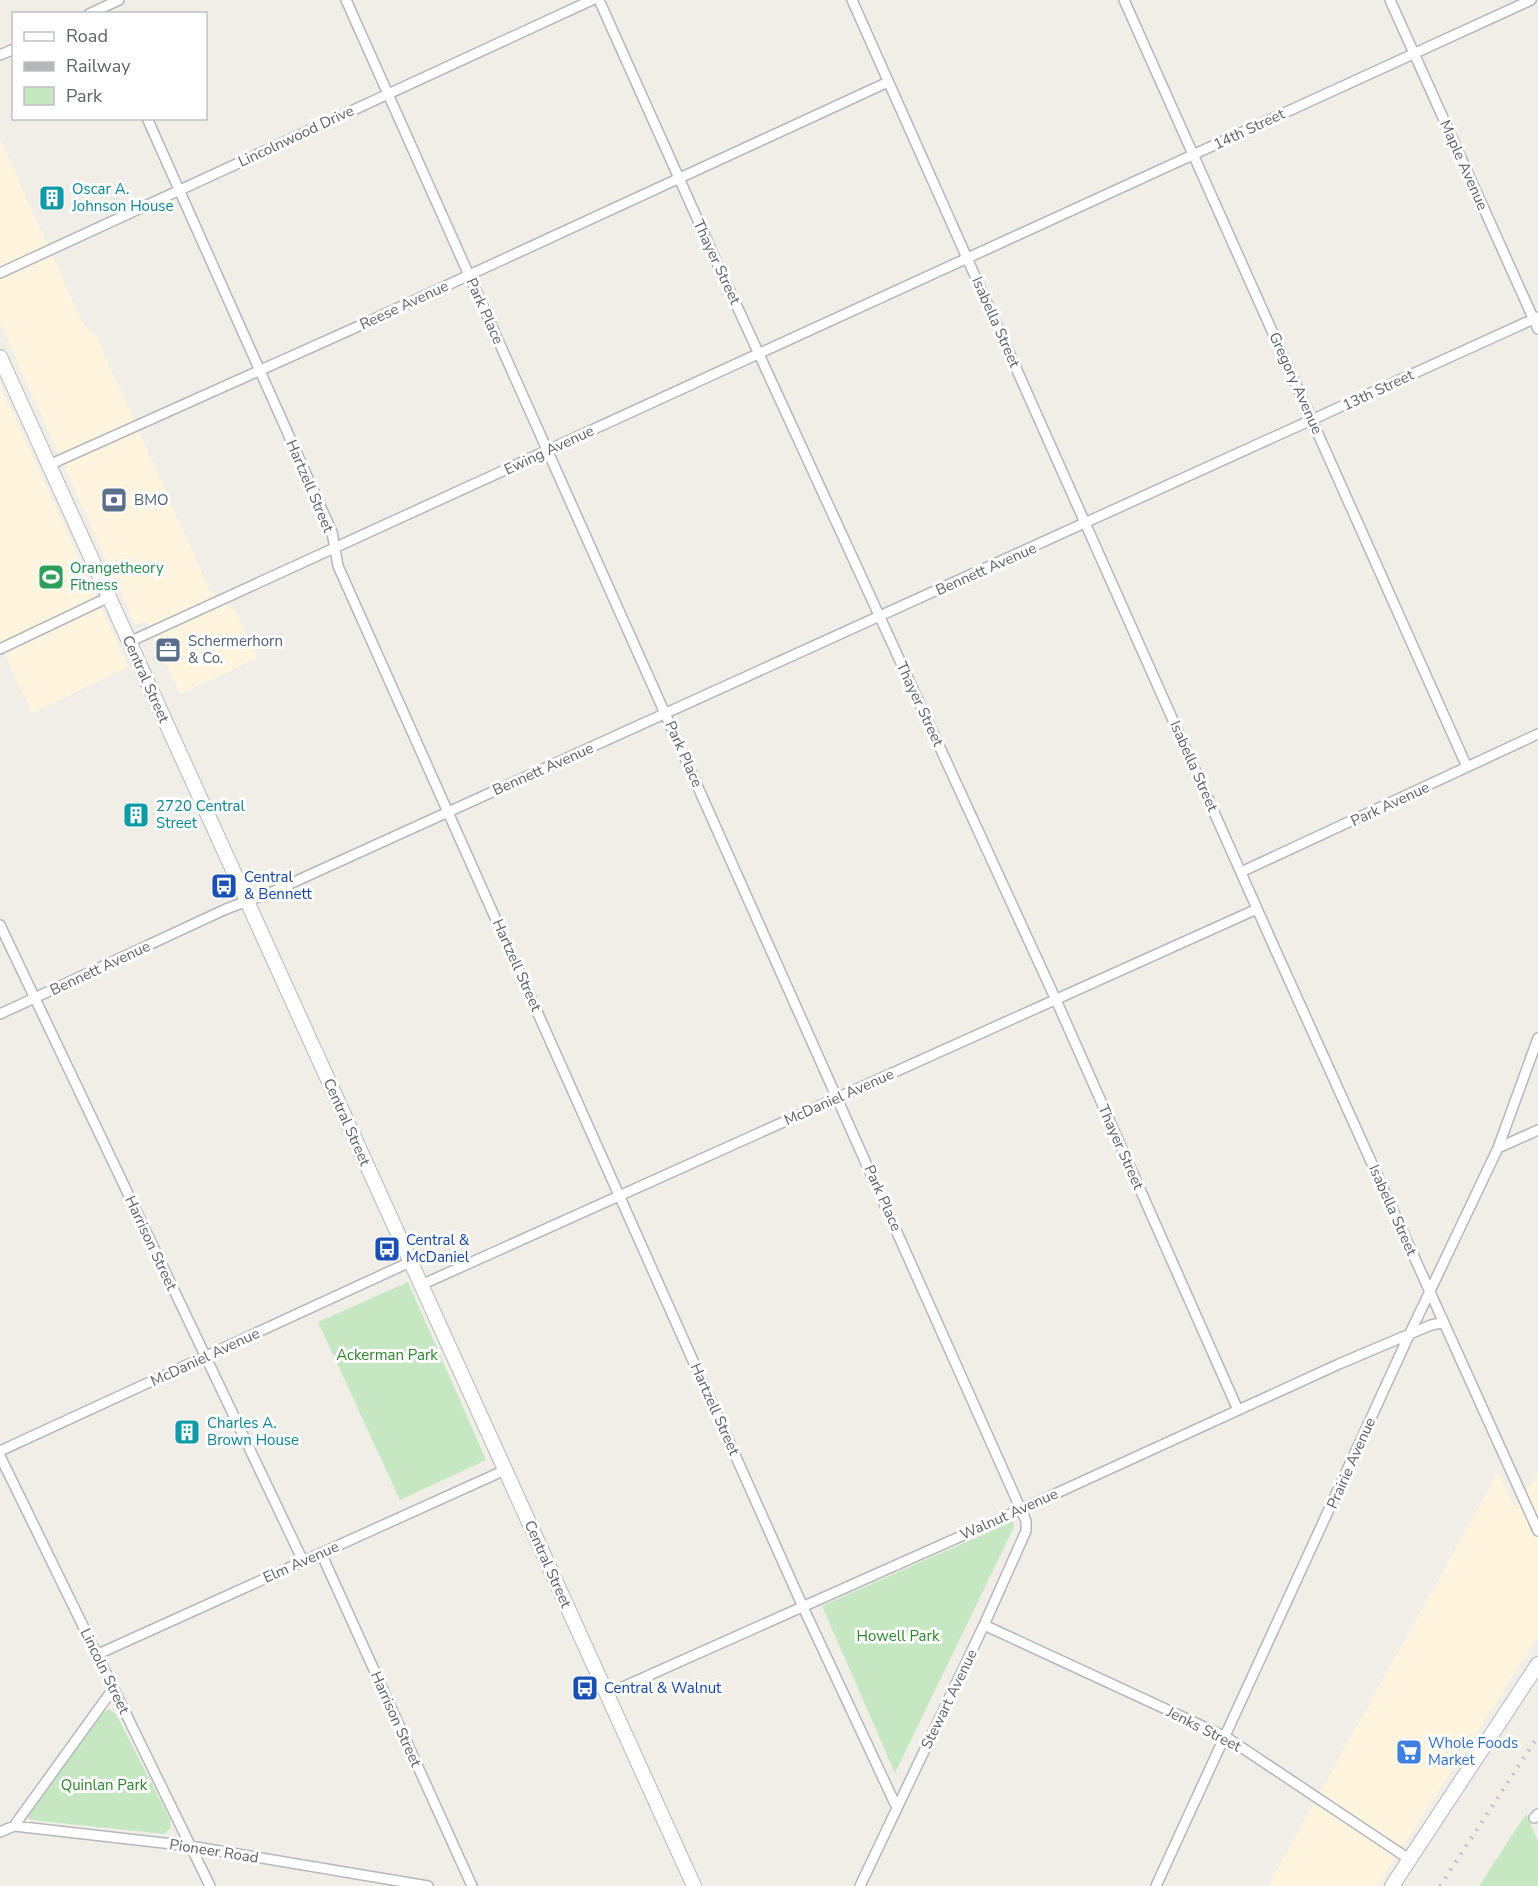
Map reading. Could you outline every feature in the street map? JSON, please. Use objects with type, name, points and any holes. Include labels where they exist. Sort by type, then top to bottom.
[{"type":"main road","name":"Central Street","points":[[0,357],[694,1886]]},
{"type":"main road","points":[[1392,1886],[1538,1664]]},
{"type":"street","points":[[95,9],[119,0]]},
{"type":"street","name":"Park Place","points":[[346,0],[1022,1509]]},
{"type":"street","name":"Lincolnwood Drive","points":[[0,273],[592,0]]},
{"type":"street","name":"Thayer Street","points":[[599,0],[1056,1000],[1238,1410]]},
{"type":"street","name":"Isabella Street","points":[[852,0],[1257,909],[1538,1531]]},
{"type":"street","name":"Gregory Avenue","points":[[1124,0],[1467,767]]},
{"type":"street","name":"Maple Avenue","points":[[1390,0],[1536,318],[1538,329]]},
{"type":"street","name":"14th Street","points":[[968,258],[1531,0]]},
{"type":"street","name":"Reese Avenue","points":[[49,465],[888,82]]},
{"type":"street","name":"Hartzell Street","points":[[148,120],[332,532],[338,566],[803,1607],[897,1808]]},
{"type":"street","name":"Ewing Avenue","points":[[129,642],[968,258]]},
{"type":"street","name":"13th Street","points":[[1086,523],[1536,318]]},
{"type":"street","name":"Bennett Avenue","points":[[0,1014],[226,909],[448,812],[1086,523]]},
{"type":"street","points":[[0,649],[109,597]]},
{"type":"street","name":"Park Avenue","points":[[1241,872],[1538,734]]},
{"type":"street","name":"McDaniel Avenue","points":[[421,1285],[1257,909]]},
{"type":"street","name":"Harrison Street","points":[[0,925],[303,1561]]},
{"type":"street","name":"Prairie Avenue","points":[[1156,1886],[1498,1148],[1538,1038]]},
{"type":"street","points":[[1498,1148],[1538,1130]]},
{"type":"street","name":"McDaniel Avenue","points":[[0,1451],[410,1262]]},
{"type":"street","name":"Walnut Avenue","points":[[607,1694],[1410,1334],[1431,1325],[1441,1323],[1445,1325]]},
{"type":"street","name":"Lincoln Street","points":[[0,1456],[210,1886]]},
{"type":"street","name":"Elm Avenue","points":[[96,1654],[505,1470]]},
{"type":"street","name":"Stewart Avenue","points":[[860,1886],[1026,1531],[1022,1509]]},
{"type":"street","name":"Harrison Street","points":[[321,1553],[472,1886]]},
{"type":"street","name":"Jenks Street","points":[[984,1625],[1226,1737],[1409,1859]]},
{"type":"street","points":[[14,1826],[113,1689]]},
{"type":"street","name":"Pioneer Road","points":[[0,1832],[14,1826],[190,1846],[428,1886]]},
{"type":"shaded area","points":[[0,139],[83,324],[97,338],[209,589],[235,612],[257,658],[180,694],[146,620],[135,625],[0,322]]},
{"type":"shaded area","points":[[0,385],[128,667],[32,713],[0,644]]},
{"type":"shaded area","points":[[1498,1473],[1515,1509],[1538,1473],[1538,1637],[1377,1886],[1268,1886]]},
{"type":"green space","name":"Ackerman Park","points":[[408,1282],[486,1460],[400,1500],[318,1322]]},
{"type":"green space","name":"Howell Park","points":[[1013,1521],[1014,1527],[895,1773],[822,1606]]},
{"type":"green space","name":"Quinlan Park","points":[[109,1709],[116,1714],[170,1819],[171,1828],[164,1834],[28,1818],[101,1714]]},
{"type":"green space","points":[[1526,1814],[1538,1841],[1538,1886],[1479,1886]]},
{"type":"railway","points":[[1440,1886],[1538,1736]]},
{"type":"place","name":"Oscar A. Johnson House","points":[[52,198]]},
{"type":"place","name":"BMO","points":[[114,500]]},
{"type":"place","name":"Orangetheory Fitness","points":[[51,577]]},
{"type":"place","name":"Schermerhorn & Co.","points":[[168,650]]},
{"type":"place","name":"2720 Central Street","points":[[136,815]]},
{"type":"place","name":"Central & Bennett","points":[[224,886]]},
{"type":"place","name":"Central & McDaniel","points":[[387,1249]]},
{"type":"place","name":"Charles A. Brown House","points":[[187,1432]]},
{"type":"place","name":"Central & Walnut","points":[[585,1688]]},
{"type":"place","name":"Whole Foods Market","points":[[1409,1752]]}]
